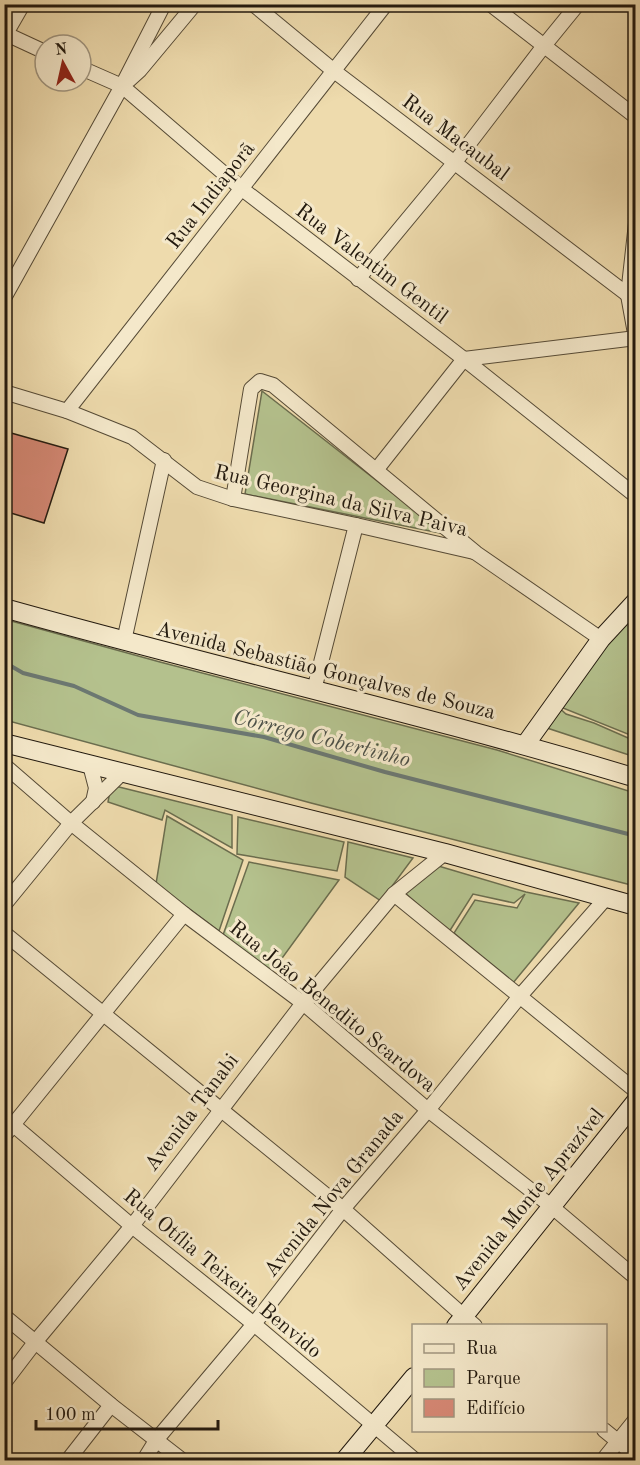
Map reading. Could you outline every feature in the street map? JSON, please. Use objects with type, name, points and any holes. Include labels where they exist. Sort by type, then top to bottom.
[{"type":"main road","points":[[525,745],[601,639],[636,601]]},
{"type":"main road","name":"Avenida Sebastião Gonçalves de Souza","points":[[4,608],[525,745],[636,778]]},
{"type":"main road","points":[[5,743],[445,853],[636,906]]},
{"type":"main road","name":"Avenida Monte Aprazível","points":[[465,1322],[551,1206],[636,1101]]},
{"type":"main road","points":[[345,1461],[412,1379]]},
{"type":"street","points":[[23,4],[5,35],[33,47]]},
{"type":"street","points":[[4,298],[122,86],[164,4]]},
{"type":"street","points":[[122,86],[140,70],[195,4]]},
{"type":"street","name":"Rua Macaubal","points":[[253,4],[334,71],[632,298]]},
{"type":"street","name":"Rua Indiaporã","points":[[67,411],[386,4]]},
{"type":"street","points":[[490,4],[636,117]]},
{"type":"street","points":[[358,279],[455,162],[543,46],[578,4]]},
{"type":"street","name":"Rua Valentim Gentil","points":[[93,73],[122,86],[242,189],[464,359],[636,496]]},
{"type":"street","points":[[377,469],[464,359],[636,338],[632,298],[636,223]]},
{"type":"street","points":[[233,499],[251,389],[260,381],[273,385],[476,553],[601,639]]},
{"type":"street","name":"Rua Georgina da Silva Paiva","points":[[4,392],[67,411],[132,437],[197,487],[233,499],[476,553]]},
{"type":"street","points":[[124,641],[164,460]]},
{"type":"street","points":[[314,690],[356,525]]},
{"type":"street","name":"Rua João Benedito Scardova","points":[[4,765],[71,823],[184,914],[303,1003],[428,1110],[551,1206],[636,1278]]},
{"type":"street","points":[[90,765],[96,788],[93,802]]},
{"type":"street","points":[[4,905],[71,823],[122,773]]},
{"type":"street","points":[[412,845],[419,855],[422,866],[419,874]]},
{"type":"street","name":"Avenida Tanabi","points":[[4,1383],[132,1226],[303,1003],[394,894],[445,853]]},
{"type":"street","points":[[579,890],[585,905],[585,916],[581,926]]},
{"type":"street","points":[[394,894],[636,1091]]},
{"type":"street","name":"Avenida Nova Granada","points":[[144,1461],[157,1439],[254,1324],[343,1209],[428,1110],[520,996],[606,898]]},
{"type":"street","points":[[4,1136],[9,1121],[102,1014],[184,914]]},
{"type":"street","points":[[4,933],[343,1209],[465,1322]]},
{"type":"street","name":"Rua Otília Teixeira Benvido","points":[[9,1121],[415,1461]]},
{"type":"street","points":[[4,1316],[182,1461]]},
{"type":"street","points":[[68,1461],[111,1405]]},
{"type":"street","points":[[603,1461],[636,1419]]},
{"type":"street","points":[[605,1432],[636,1456]]},
{"type":"green space","points":[[262,391],[445,534],[245,494]]},
{"type":"green space","points":[[635,600],[635,737],[563,708],[563,701]]},
{"type":"green space","points":[[4,619],[497,750],[635,793],[635,886],[311,803],[5,720]]},
{"type":"green space","points":[[556,705],[566,714],[594,723],[635,741],[635,757],[541,726]]},
{"type":"green space","points":[[111,785],[232,815],[232,848],[165,810],[162,820],[108,802]]},
{"type":"green space","points":[[167,816],[243,860],[219,931],[156,884]]},
{"type":"green space","points":[[238,817],[344,842],[337,871],[237,854]]},
{"type":"green space","points":[[348,842],[413,858],[381,901],[345,877]]},
{"type":"green space","points":[[249,862],[339,880],[272,972],[223,935]]},
{"type":"green space","points":[[435,865],[526,892],[579,903],[513,983],[454,933],[475,900],[517,908],[525,894],[514,903],[473,894],[449,932],[404,892]]},
{"type":"building","points":[[4,431],[68,449],[44,523],[4,511]]},
{"type":"waterway","name":"Córrego Cobertinho","points":[[4,662],[23,673],[74,686],[138,715],[264,737],[385,772],[636,836]]}]
